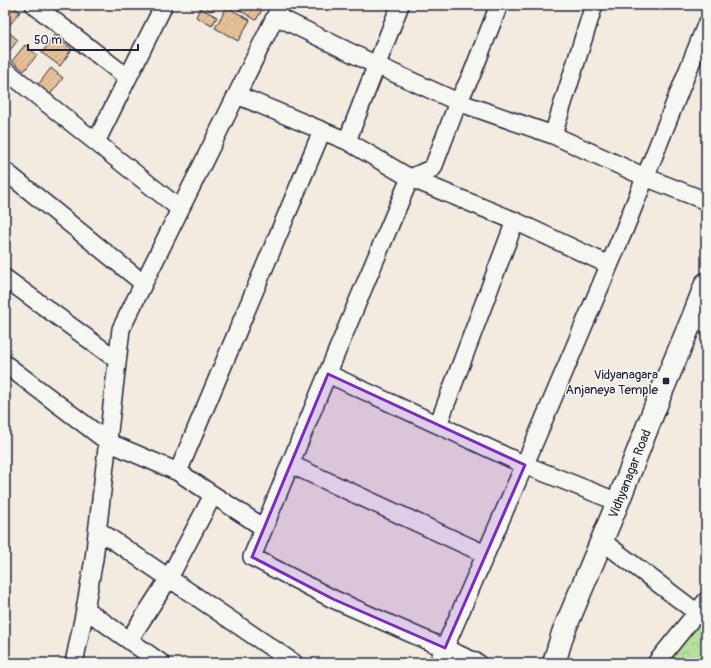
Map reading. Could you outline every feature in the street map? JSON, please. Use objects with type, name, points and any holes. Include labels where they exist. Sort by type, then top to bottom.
[{"type":"street","points":[[34,5],[128,78]]},
{"type":"street","points":[[96,142],[162,9],[157,5]]},
{"type":"street","points":[[347,141],[400,5]]},
{"type":"street","points":[[478,663],[442,655],[252,557],[410,178],[432,168],[458,102],[472,74],[499,5]]},
{"type":"street","points":[[553,136],[594,5]]},
{"type":"street","points":[[74,663],[94,559],[121,329],[279,11],[376,65],[458,102],[553,136],[645,177],[706,201]]},
{"type":"street","points":[[442,655],[525,465],[609,265],[706,25]]},
{"type":"street","points":[[5,70],[180,209]]},
{"type":"street","points":[[237,95],[347,141],[410,178],[515,221],[609,265]]},
{"type":"street","points":[[178,472],[322,130]]},
{"type":"street","points":[[5,170],[144,284]]},
{"type":"street","points":[[438,425],[515,221]]},
{"type":"street","points":[[5,278],[117,360]]},
{"type":"street","name":"Vidhyanagar Road","points":[[554,663],[563,632],[618,502],[658,400],[700,320],[706,284]]},
{"type":"street","points":[[5,364],[108,442],[178,472],[264,528]]},
{"type":"street","points":[[328,374],[525,465],[618,502]]},
{"type":"street","points":[[290,464],[486,554]]},
{"type":"street","points":[[129,640],[169,578],[213,495]]},
{"type":"street","points":[[98,530],[294,663]]},
{"type":"street","points":[[602,541],[703,610],[656,663]]},
{"type":"street","points":[[85,608],[161,663]]},
{"type":"highlighted area","points":[[328,374],[525,465],[445,648],[333,599],[252,557]]},
{"type":"green space","points":[[697,624],[706,630],[705,663],[667,663]]},
{"type":"building","points":[[5,5],[11,5],[20,12],[8,27],[5,24]]},
{"type":"building","points":[[202,5],[215,5],[211,11]]},
{"type":"building","points":[[231,5],[265,5],[256,20]]},
{"type":"building","points":[[227,7],[250,20],[238,41],[215,28]]},
{"type":"building","points":[[200,8],[217,17],[212,26],[196,17]]},
{"type":"building","points":[[6,30],[18,40],[6,55],[5,32]]},
{"type":"building","points":[[54,35],[72,49],[60,66],[42,53]]},
{"type":"building","points":[[25,45],[37,55],[24,71],[12,61]]},
{"type":"building","points":[[51,68],[63,78],[49,96],[37,86]]},
{"type":"place","name":"Vidyanagara Anjaneya Temple","points":[[666,381]]}]
